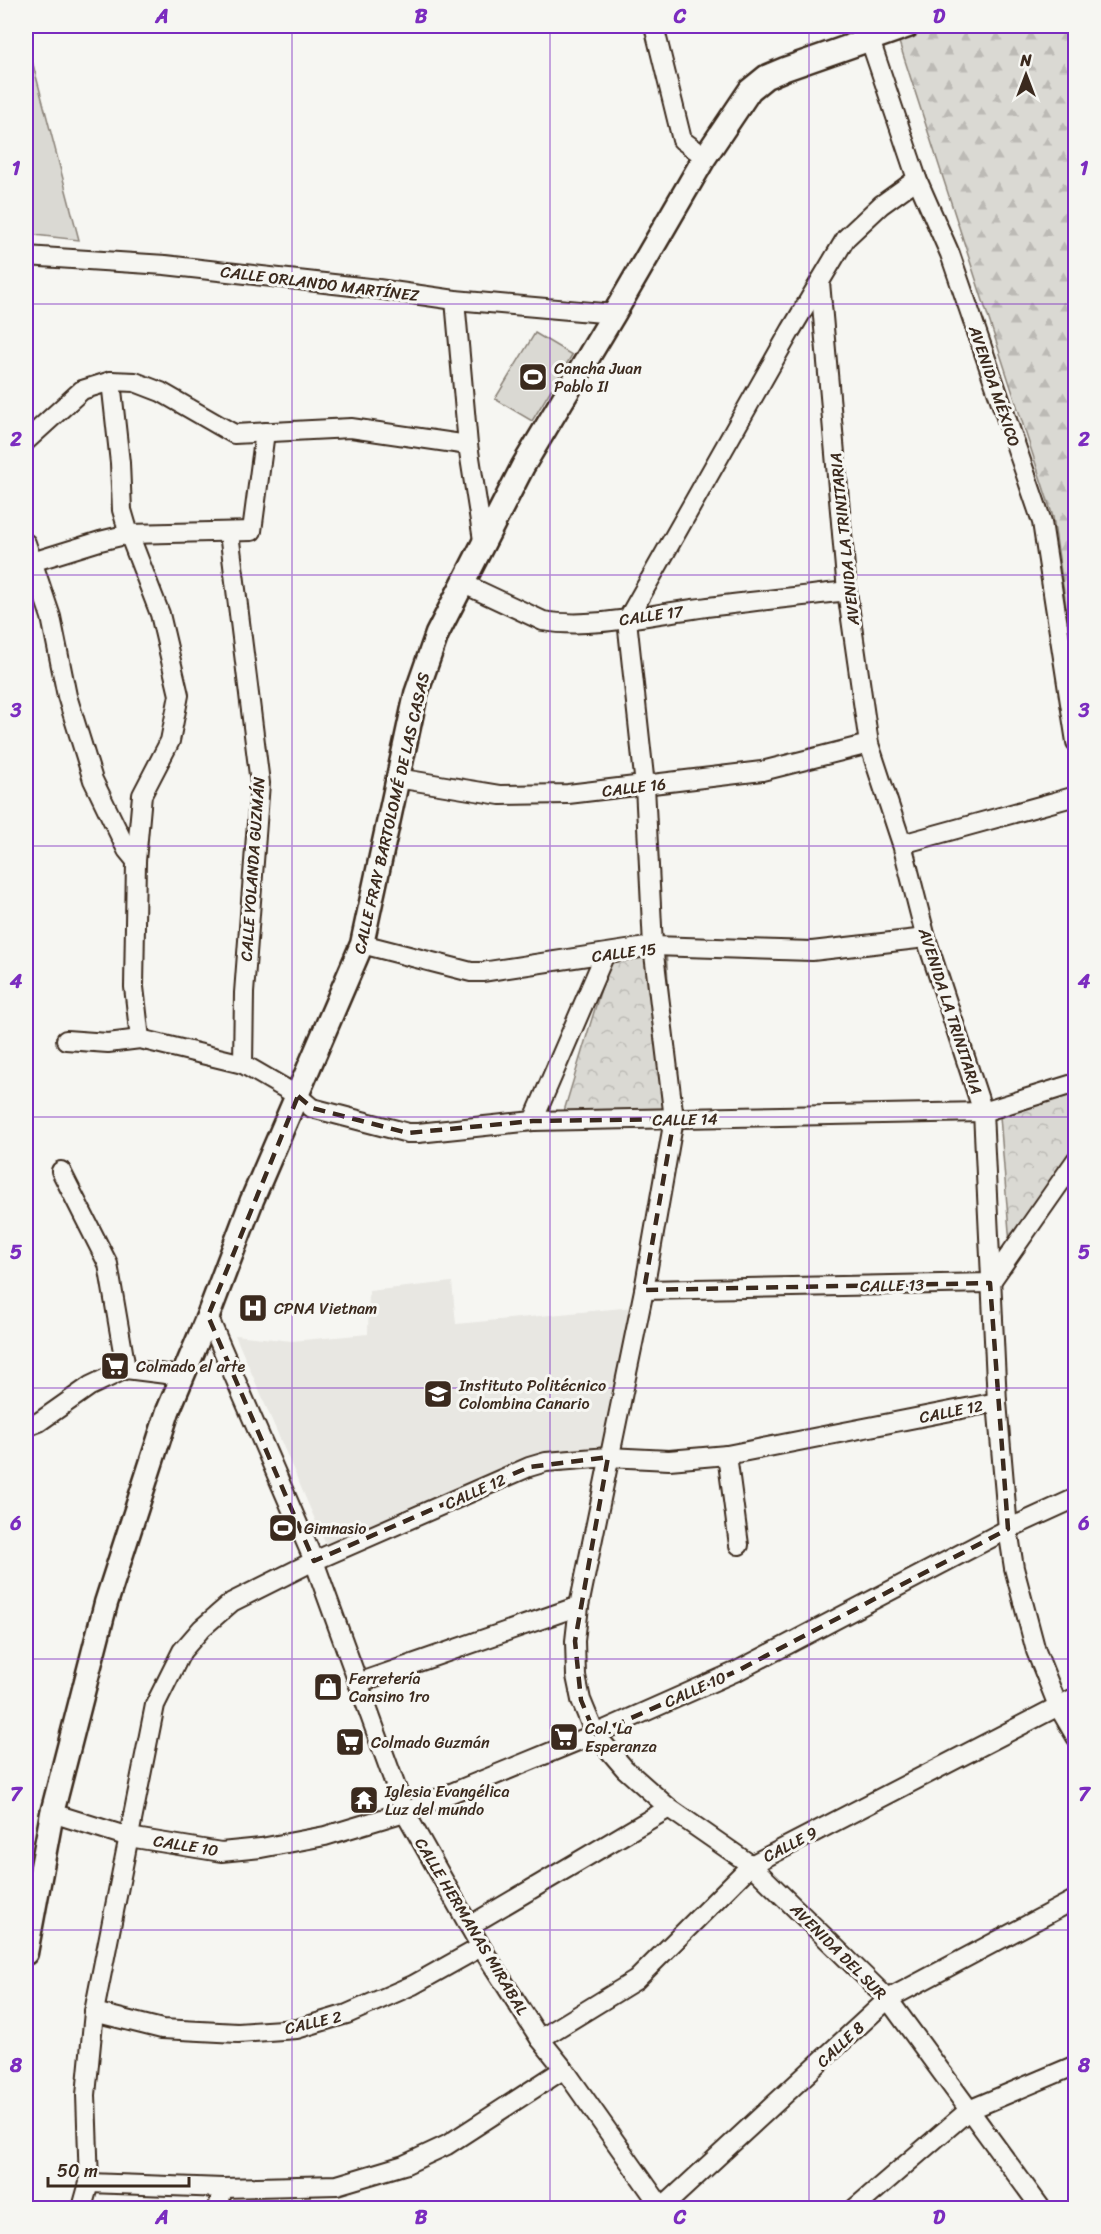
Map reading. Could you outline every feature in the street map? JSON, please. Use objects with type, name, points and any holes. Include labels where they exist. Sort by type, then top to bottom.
[{"type":"main road","name":"CALLE FRAY BARTOLOMÉ DE LAS CASAS","points":[[26,1953],[29,1900],[106,1603],[168,1411],[208,1316],[252,1200],[362,944],[416,694],[437,634],[483,540],[523,466],[705,157],[750,90],[766,77],[908,26]]},
{"type":"street","points":[[654,26],[682,140],[705,157]]},
{"type":"street","name":"AVENIDA MÉXICO","points":[[870,40],[917,179],[950,254],[1042,522],[1076,742]]},
{"type":"street","points":[[627,620],[846,238],[881,205],[917,179]]},
{"type":"street","name":"CALLE ORLANDO MARTÍNEZ","points":[[26,256],[165,265],[454,300],[614,314]]},
{"type":"street","name":"AVENIDA LA TRINITARIA","points":[[820,282],[847,591],[869,744],[902,844],[926,938],[983,1112],[997,1402],[1008,1529],[1014,1568],[1036,1652],[1058,1706],[1076,1737]]},
{"type":"street","points":[[454,300],[468,445],[483,540]]},
{"type":"street","points":[[26,441],[82,390],[111,381],[135,382],[161,392],[234,434],[351,428],[468,445]]},
{"type":"street","points":[[66,1040],[108,1043],[140,1039],[134,987],[136,861],[142,795],[170,741],[179,695],[160,614],[122,510],[120,464],[111,381]]},
{"type":"street","points":[[32,562],[100,540],[129,534],[252,531],[265,432]]},
{"type":"street","name":"CALLE YOLANDA GUZMÁN","points":[[229,533],[260,783],[244,993],[243,1064]]},
{"type":"street","points":[[26,543],[51,617],[67,696],[93,780],[128,850],[136,861]]},
{"type":"street","name":"CALLE 17","points":[[462,583],[543,621],[555,623],[627,620],[691,609],[847,591]]},
{"type":"street","name":"AVENIDA DEL SUR","points":[[627,620],[645,786],[653,946],[674,1119],[644,1290],[579,1606],[575,1641],[576,1676],[581,1700],[595,1734],[625,1769],[669,1808],[750,1865],[888,1999],[1036,2207]]},
{"type":"street","name":"CALLE 16","points":[[397,778],[500,795],[568,794],[762,771],[869,744]]},
{"type":"street","points":[[902,844],[1076,796]]},
{"type":"street","name":"CALLE 15","points":[[362,944],[471,972],[482,972],[653,946],[812,951],[926,938]]},
{"type":"street","points":[[533,1121],[605,954]]},
{"type":"street","name":"CALLE 14","points":[[140,1039],[243,1064],[297,1096],[312,1108],[408,1133],[533,1121],[983,1112],[1076,1083]]},
{"type":"street","points":[[990,1283],[1076,1160]]},
{"type":"street","points":[[61,1171],[108,1264],[126,1369]]},
{"type":"street","name":"CALLE 13","points":[[644,1290],[990,1283]]},
{"type":"street","name":"CALLE HERMANAS MIRABAL","points":[[208,1316],[314,1561],[405,1812],[469,1926],[540,2039],[564,2068],[662,2208]]},
{"type":"street","points":[[26,1427],[39,1422],[90,1386],[126,1369],[182,1376]]},
{"type":"street","name":"CALLE 12","points":[[82,2208],[89,2183],[86,2095],[94,2012],[155,1705],[182,1650],[201,1628],[232,1602],[314,1561],[529,1467],[546,1462],[608,1457],[669,1460],[726,1455],[997,1402]]},
{"type":"street","points":[[726,1455],[739,1545]]},
{"type":"street","name":"CALLE 10","points":[[52,1813],[129,1837],[221,1852],[261,1848],[325,1836],[405,1812],[595,1734],[737,1671],[1008,1529],[1076,1498]]},
{"type":"street","points":[[358,1683],[579,1606]]},
{"type":"street","name":"CALLE 9","points":[[540,2039],[642,1976],[750,1865],[1076,1697]]},
{"type":"street","points":[[469,1926],[669,1808]]},
{"type":"street","name":"CALLE 8","points":[[662,2208],[888,1999],[1076,1899]]},
{"type":"street","name":"CALLE 2","points":[[94,2012],[162,2029],[238,2033],[297,2029],[347,2014],[413,1985],[482,1947]]},
{"type":"street","points":[[855,2208],[969,2110],[1076,2065]]},
{"type":"street","points":[[89,2183],[223,2188],[337,2185],[404,2165],[447,2145],[564,2068]]},
{"type":"street","points":[[218,2208],[223,2188]]},
{"type":"highlighted area","points":[[298,1096],[312,1108],[408,1133],[533,1121],[674,1119],[644,1290],[990,1283],[1008,1529],[737,1671],[595,1734],[581,1700],[575,1641],[608,1457],[529,1467],[314,1561],[208,1316]]},
{"type":"shaded area","name":"Instituto Politécnico Colombina Canario","points":[[452,1282],[456,1324],[633,1307],[604,1448],[539,1455],[326,1545],[235,1335],[292,1341],[368,1334],[369,1291]]},
{"type":"green space","points":[[919,26],[1075,26],[1075,668],[1053,517],[898,39]]},
{"type":"green space","points":[[26,50],[30,53],[79,240],[26,234]]},
{"type":"green space","name":"Cancha Juan Pablo II","points":[[535,333],[572,355],[532,421],[495,399]]},
{"type":"green space","points":[[666,950],[676,1111],[564,1111],[610,959]]},
{"type":"green space","points":[[1075,1091],[1075,1151],[1012,1270],[1000,1116]]},
{"type":"place","name":"Cancha Juan Pablo II","points":[[533,377]]},
{"type":"place","name":"CPNA Vietnam","points":[[253,1308]]},
{"type":"place","name":"Colmado el arte","points":[[115,1366]]},
{"type":"place","name":"Instituto Politécnico Colombina Canario","points":[[438,1394]]},
{"type":"place","name":"Gimnasio","points":[[283,1528]]},
{"type":"place","name":"Ferretería Cansino 1ro","points":[[328,1687]]},
{"type":"place","name":"Col. La Esperanza","points":[[564,1737]]},
{"type":"place","name":"Colmado Guzmán","points":[[350,1742]]},
{"type":"place","name":"Iglesia Evangélica Luz del mundo","points":[[364,1800]]}]
